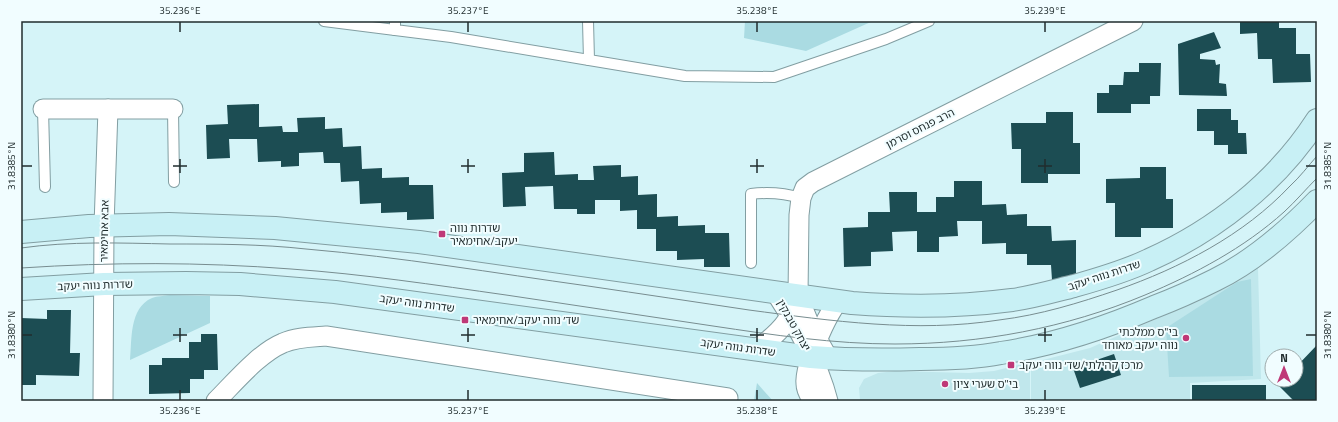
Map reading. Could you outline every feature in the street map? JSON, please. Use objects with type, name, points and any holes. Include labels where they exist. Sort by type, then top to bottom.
[{"type":"street","name":"הרב פנחס וסרמן","points":[[801,198],[805,188],[813,182],[1133,21]]},
{"type":"street","points":[[43,109],[173,109]]},
{"type":"street","name":"אבא אחימאיר","points":[[103,401],[104,226],[108,109]]},
{"type":"street","name":"שדרות נווה יעקב","points":[[794,306],[838,301],[914,307],[1013,300],[1045,294],[1096,280],[1149,260],[1195,236],[1222,218],[1272,177],[1300,146],[1317,120]]},
{"type":"street","points":[[755,350],[775,335],[785,324],[794,306],[801,198]]},
{"type":"street","name":"שדרות נווה יעקב","points":[[21,289],[104,284],[240,284],[335,292],[755,350],[819,352],[889,360],[934,359],[1001,354],[1033,347],[1101,329],[1168,302],[1216,280],[1255,256],[1284,233],[1317,201]]},
{"type":"street","points":[[21,232],[63,228],[169,224],[275,228],[344,234],[419,242],[776,293],[794,306]]},
{"type":"street","name":"יצחק טבנקין","points":[[813,401],[807,392],[805,379],[819,352],[826,320],[838,301]]},
{"type":"street","name":"יצחק טבנקין","points":[[794,306],[819,352],[828,401]]},
{"type":"street","points":[[216,401],[265,353],[284,342],[326,336],[728,398]]},
{"type":"lane","points":[[324,21],[395,26],[451,37],[684,76],[774,77],[886,39],[929,21]]},
{"type":"lane","points":[[588,21],[589,60]]},
{"type":"lane","points":[[43,109],[45,187]]},
{"type":"lane","points":[[173,109],[174,182]]},
{"type":"lane","points":[[751,263],[750,194],[762,192],[786,194],[801,198]]},
{"type":"shaded area","points":[[745,21],[873,21],[806,51],[744,38]]},
{"type":"shaded area","name":"בי\"ס ממלכתי נווה יעקב מאוחד","points":[[1258,268],[1261,379],[1190,383],[1190,401],[1031,401],[1031,363],[1090,348],[1206,297]]},
{"type":"shaded area","points":[[1251,279],[1253,376],[1169,377],[1166,328],[1237,282]]},
{"type":"shaded area","points":[[170,295],[210,296],[210,323],[130,360],[133,325],[139,309],[152,298]]},
{"type":"shaded area","name":"בי\"ס שערי ציון","points":[[1030,362],[1030,401],[860,400],[859,388],[864,379],[878,373],[895,371],[969,373],[994,371]]},
{"type":"shaded area","points":[[757,383],[773,401],[754,401]]},
{"type":"building","points":[[1240,21],[1279,21],[1279,28],[1296,28],[1296,54],[1310,54],[1311,82],[1273,83],[1272,59],[1258,59],[1257,33],[1240,34]]},
{"type":"building","points":[[1214,32],[1221,48],[1200,54],[1200,59],[1215,60],[1216,65],[1220,64],[1219,83],[1226,84],[1227,96],[1179,95],[1178,44]]},
{"type":"building","points":[[1139,63],[1161,63],[1160,96],[1150,96],[1150,104],[1131,104],[1131,113],[1097,113],[1097,93],[1109,93],[1109,85],[1123,85],[1124,72],[1139,72]]},
{"type":"building","points":[[259,104],[259,127],[282,126],[283,132],[298,132],[297,118],[325,117],[325,129],[342,128],[343,147],[361,146],[362,169],[382,168],[382,178],[409,177],[409,185],[433,185],[434,219],[407,220],[407,212],[381,213],[381,203],[360,204],[359,181],[341,182],[340,163],[324,163],[323,152],[299,153],[299,166],[281,167],[281,161],[258,162],[257,139],[229,139],[230,158],[207,159],[206,125],[228,124],[227,105]]},
{"type":"building","points":[[1197,109],[1231,109],[1231,120],[1238,120],[1238,133],[1246,133],[1247,154],[1228,154],[1228,145],[1214,145],[1214,131],[1197,131]]},
{"type":"building","points":[[1046,112],[1073,112],[1073,143],[1080,143],[1080,174],[1048,174],[1048,183],[1021,183],[1021,149],[1012,149],[1011,123],[1046,123]]},
{"type":"building","points":[[554,152],[555,175],[578,174],[578,180],[594,180],[593,166],[621,165],[621,177],[638,176],[638,195],[657,194],[657,217],[678,216],[678,226],[705,225],[705,233],[729,233],[730,267],[704,267],[704,259],[677,260],[677,251],[656,251],[656,229],[637,229],[637,210],[620,211],[620,200],[595,200],[595,214],[577,214],[577,209],[554,209],[553,186],[525,187],[526,206],[503,207],[502,173],[524,172],[524,153]]},
{"type":"building","points":[[1140,167],[1166,167],[1166,199],[1173,199],[1173,228],[1141,228],[1141,237],[1115,237],[1115,203],[1106,203],[1106,179],[1140,178]]},
{"type":"building","points":[[954,181],[982,181],[982,205],[1006,204],[1007,215],[1027,214],[1027,226],[1051,226],[1052,241],[1076,240],[1076,280],[1052,280],[1051,265],[1027,265],[1027,254],[1006,254],[1006,243],[982,244],[982,221],[957,221],[958,236],[939,237],[939,252],[917,252],[917,231],[892,232],[893,251],[871,252],[871,266],[844,267],[843,228],[868,227],[868,212],[890,212],[889,192],[917,192],[917,212],[936,212],[936,197],[954,197]]},
{"type":"building","points":[[47,310],[71,310],[70,353],[80,353],[79,376],[36,375],[36,385],[21,385],[21,318],[47,319]]},
{"type":"building","points":[[201,334],[217,334],[218,370],[204,370],[204,379],[190,379],[190,393],[149,394],[149,365],[162,365],[162,358],[189,358],[189,342],[201,342]]},
{"type":"building","points":[[1317,345],[1317,401],[1294,401],[1281,388],[1304,388],[1304,359]]},
{"type":"building","points":[[1114,354],[1121,375],[1080,388],[1073,368]]},
{"type":"building","points":[[1192,385],[1264,385],[1264,388],[1266,388],[1266,401],[1192,401]]},
{"type":"tram line","points":[[21,248],[58,244],[96,243],[289,247],[412,261],[811,318],[874,324],[968,324],[1014,318],[1074,304],[1141,281],[1187,260],[1232,235],[1252,220],[1272,204],[1294,183],[1317,156]]},
{"type":"tram line","points":[[21,268],[88,265],[190,264],[318,271],[426,284],[804,338],[872,344],[959,341],[1023,332],[1054,325],[1085,317],[1145,295],[1200,269],[1236,249],[1284,212],[1317,178]]},
{"type":"place","name":"שדרות נווה יעקב/אחימאיר","points":[[442,234]]},
{"type":"place","name":"שד׳ נווה יעקב/אחימאיר","points":[[465,320]]},
{"type":"place","name":"בי\"ס ממלכתי נווה יעקב מאוחד","points":[[1186,338]]},
{"type":"place","name":"מרכז קהילתי/שד׳ נווה יעקב","points":[[1011,365]]},
{"type":"place","name":"בי\"ס שערי ציון","points":[[945,384]]}]
